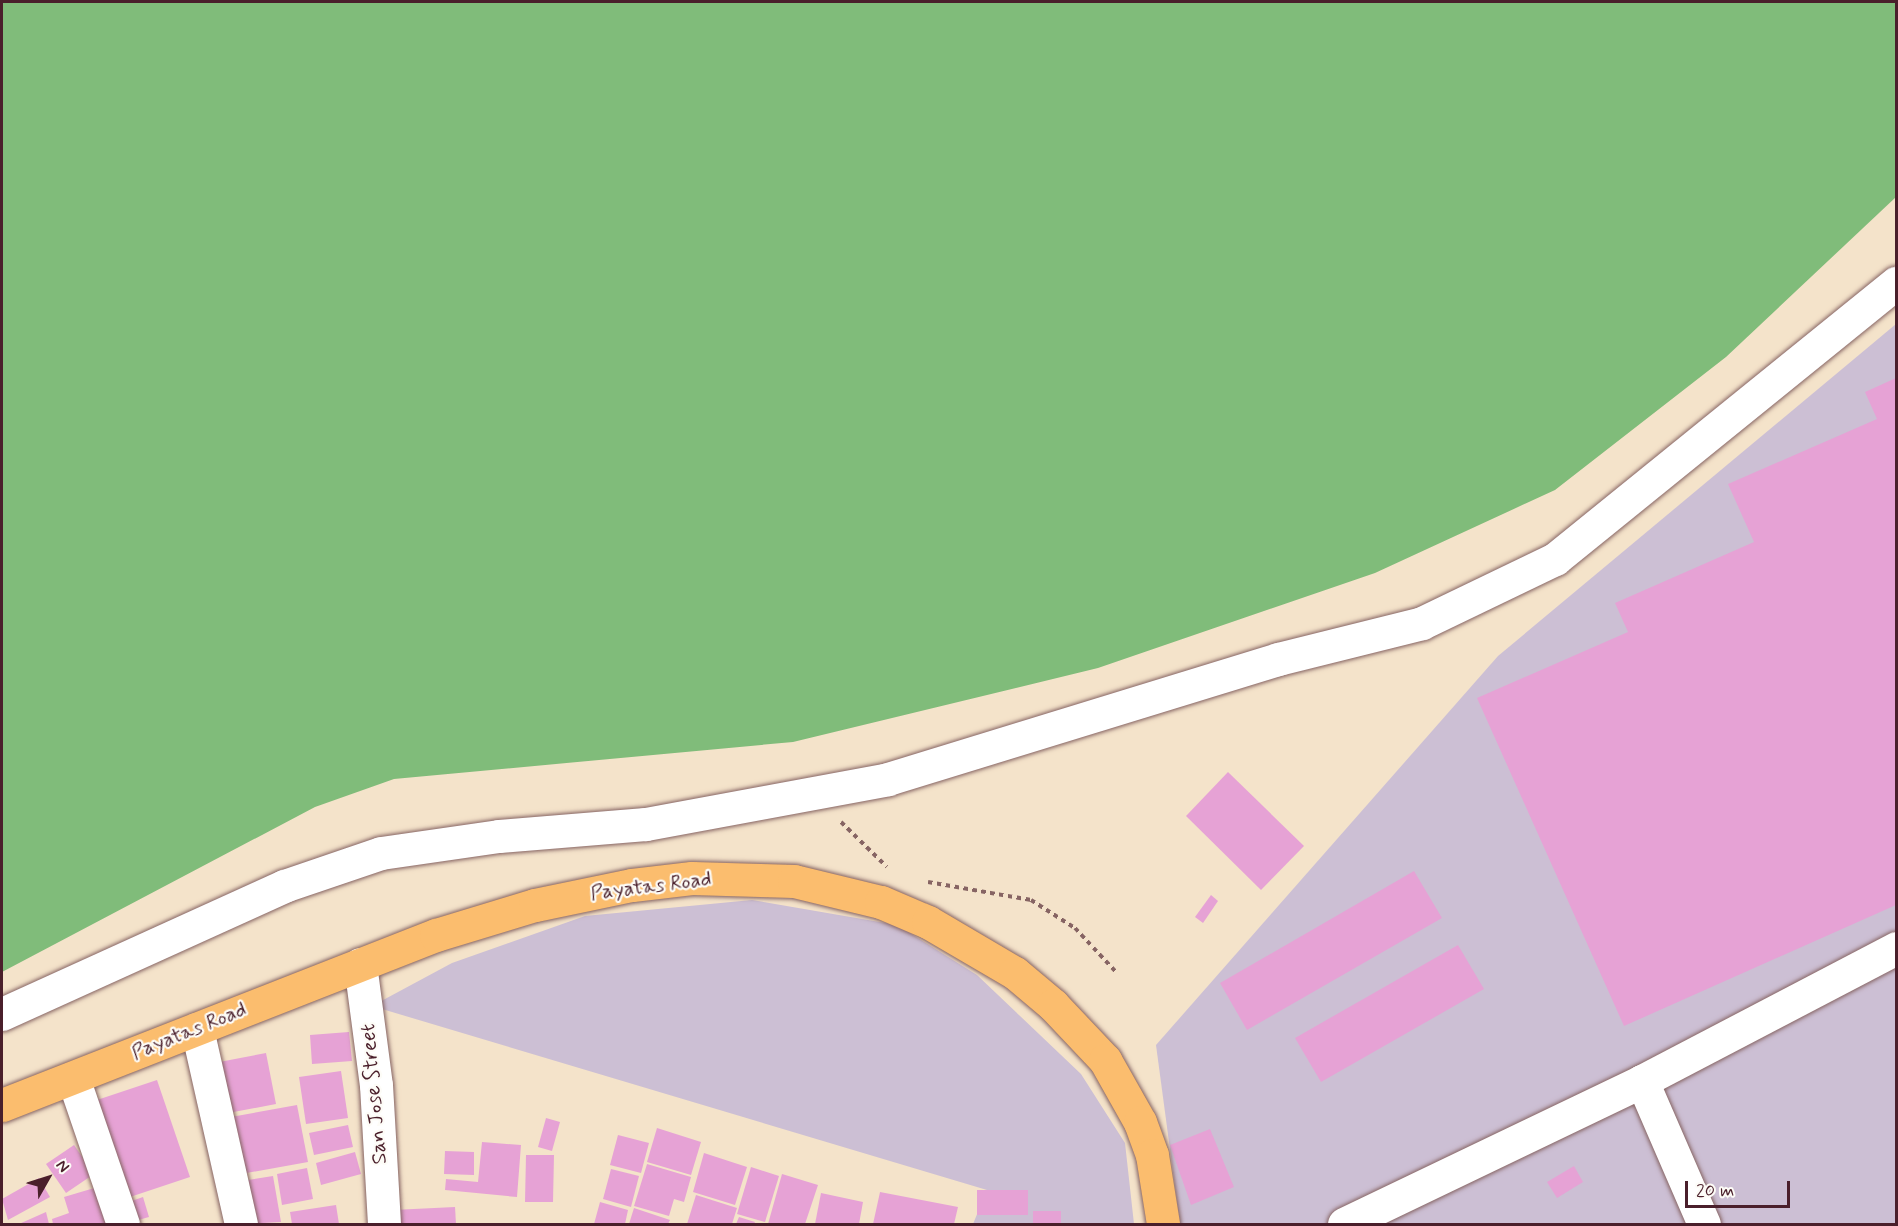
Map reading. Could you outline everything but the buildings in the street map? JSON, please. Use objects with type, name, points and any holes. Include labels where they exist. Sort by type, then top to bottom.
[{"type":"main road","name":"Payatas Road","points":[[2,1105],[360,964],[498,915],[632,885],[752,877],[836,889],[881,902],[971,945],[1015,974],[1078,1028],[1105,1060],[1140,1122],[1152,1155],[1163,1224]]},
{"type":"street","points":[[2,1014],[284,886],[381,853],[499,836],[646,824],[888,779],[1278,659],[1422,623],[1555,558],[1896,283]]},
{"type":"street","points":[[1344,1224],[1642,1081],[1896,948]]},
{"type":"street","name":"San Jose Street","points":[[360,964],[376,1084],[384,1224]]},
{"type":"street","points":[[197,1029],[241,1224]]},
{"type":"street","points":[[73,1078],[123,1224]]},
{"type":"street","points":[[1642,1081],[1704,1224]]},
{"type":"path","points":[[829,790],[841,821],[888,868],[897,871]]},
{"type":"path","points":[[922,881],[1031,900],[1074,928],[1116,972]]},
{"type":"shaded area","points":[[1896,324],[1896,1224],[1180,1224],[1156,1045],[1498,656]]},
{"type":"shaded area","points":[[752,900],[897,925],[977,975],[1081,1074],[1125,1143],[1134,1224],[973,1224],[987,1190],[372,1006],[452,963],[585,916]]},
{"type":"green space","points":[[2,2],[1896,2],[1896,197],[1726,357],[1555,490],[1375,573],[1098,668],[793,742],[394,779],[315,807],[2,972]]}]
